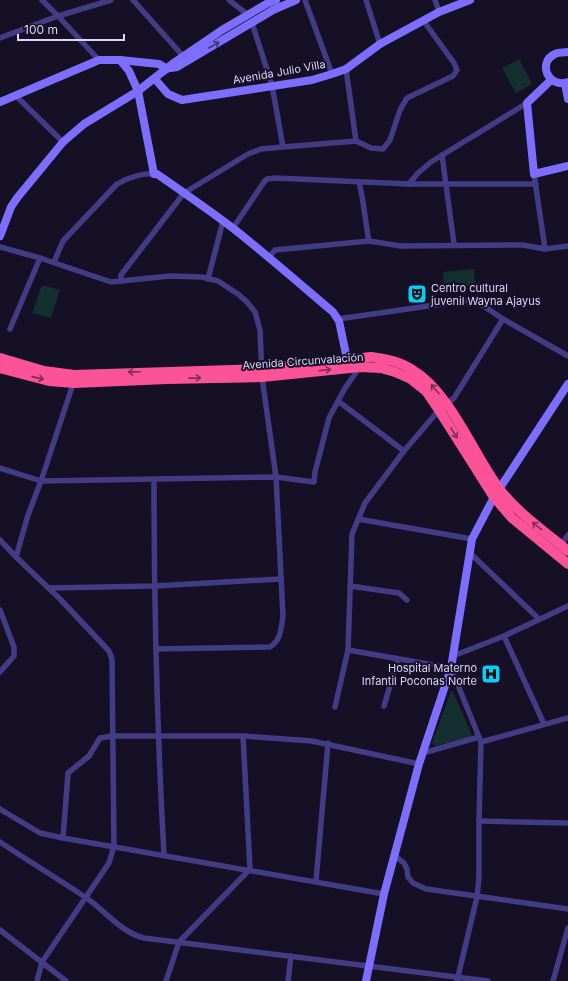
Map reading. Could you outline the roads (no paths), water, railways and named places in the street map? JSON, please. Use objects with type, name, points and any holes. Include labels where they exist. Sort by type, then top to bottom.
[{"type":"highway","name":"Avenida Circunvalación","points":[[0,368],[49,381],[262,373],[347,363],[371,357],[399,363],[411,368],[424,377],[434,388],[443,407],[497,493],[561,549],[568,564]]},
{"type":"highway","name":"Avenida Circunvalación","points":[[0,358],[44,372],[74,379]]},
{"type":"highway","name":"Avenida Circunvalación","points":[[347,363],[360,367],[388,370],[411,379],[443,407]]},
{"type":"street","points":[[42,0],[99,60]]},
{"type":"street","points":[[0,38],[58,16],[111,0]]},
{"type":"street","points":[[134,0],[183,56]]},
{"type":"street","points":[[229,0],[236,2],[248,15]]},
{"type":"street","points":[[0,236],[11,207],[17,198],[63,142],[84,124],[138,91],[183,56],[222,30],[268,3],[276,0]]},
{"type":"street","points":[[0,102],[99,60],[120,60],[159,64],[167,69],[177,67],[273,10],[296,0]]},
{"type":"street","points":[[306,0],[332,74]]},
{"type":"street","points":[[366,0],[380,44]]},
{"type":"street","points":[[435,0],[439,12]]},
{"type":"street","name":"Avenida Julio Villa","points":[[155,78],[168,94],[182,100],[312,80],[346,69],[380,44],[423,20],[470,0]]},
{"type":"street","points":[[121,281],[122,275],[184,193],[248,154],[261,149],[283,146],[356,141],[371,148],[382,149],[390,140],[400,110],[407,98],[453,76],[456,70],[454,63],[423,20]]},
{"type":"street","points":[[252,23],[272,85],[283,146]]},
{"type":"street","points":[[566,53],[555,54],[548,61],[546,66],[551,80],[566,83],[568,99]]},
{"type":"street","points":[[120,60],[129,71],[138,91],[154,174]]},
{"type":"street","points":[[346,69],[356,141]]},
{"type":"street","points":[[409,184],[427,166],[442,155],[527,103],[551,80]]},
{"type":"street","points":[[16,95],[63,142]]},
{"type":"street","points":[[527,103],[534,174],[545,250]]},
{"type":"street","points":[[442,155],[454,244]]},
{"type":"street","points":[[534,174],[568,166]]},
{"type":"street","points":[[54,262],[63,241],[118,184],[125,179],[149,173],[157,174],[233,228],[333,312],[338,319],[347,363]]},
{"type":"street","points":[[233,228],[264,182],[268,179],[275,178],[409,184],[536,184]]},
{"type":"street","points":[[359,182],[363,198],[364,215],[369,241]]},
{"type":"street","points":[[208,279],[223,221]]},
{"type":"street","points":[[268,257],[275,250],[369,241],[401,246],[454,244],[523,245],[545,250],[568,246]]},
{"type":"street","points":[[0,247],[54,262],[111,282],[170,276],[218,281],[247,302],[255,312],[260,330],[262,373],[276,477],[283,616],[279,637],[276,643],[270,647],[156,649]]},
{"type":"street","points":[[10,329],[40,258]]},
{"type":"street","points":[[338,319],[464,300],[476,301],[503,319],[568,356]]},
{"type":"street","points":[[335,706],[348,650],[352,534],[358,519],[365,503],[404,451],[443,407],[454,398],[503,319]]},
{"type":"street","points":[[0,468],[41,482],[276,477],[314,482],[315,472],[329,418],[345,388],[360,367]]},
{"type":"street","points":[[16,557],[28,515],[41,482],[74,379]]},
{"type":"street","points":[[366,981],[384,894],[419,764],[451,668],[472,539],[497,493],[568,384]]},
{"type":"street","points":[[338,402],[404,451]]},
{"type":"street","points":[[154,480],[154,586],[158,737],[164,854]]},
{"type":"street","points":[[358,519],[472,539]]},
{"type":"street","points":[[561,549],[568,535]]},
{"type":"street","points":[[0,540],[49,588],[109,651],[112,659],[114,846],[109,863],[42,962],[37,981]]},
{"type":"street","points":[[470,553],[538,619]]},
{"type":"street","points":[[49,588],[154,586],[280,579]]},
{"type":"street","points":[[350,586],[398,593],[407,600]]},
{"type":"street","points":[[453,656],[504,636],[568,606]]},
{"type":"street","points":[[0,610],[14,647],[14,656],[0,672]]},
{"type":"street","points":[[504,636],[544,724]]},
{"type":"street","points":[[348,650],[451,668]]},
{"type":"street","points":[[384,706],[398,659]]},
{"type":"street","points":[[451,668],[480,739],[479,877],[477,897],[457,979]]},
{"type":"street","points":[[423,753],[568,718]]},
{"type":"street","points":[[63,838],[68,773],[89,756],[100,738],[112,736],[243,736],[312,741],[328,743],[419,764]]},
{"type":"street","points":[[166,981],[179,942],[250,869],[243,736]]},
{"type":"street","points":[[316,881],[328,743]]},
{"type":"street","points":[[0,809],[40,833],[250,869],[384,894]]},
{"type":"street","points":[[479,821],[568,823]]},
{"type":"street","points":[[0,842],[86,898],[134,936],[370,966],[457,979],[488,981]]},
{"type":"street","points":[[395,856],[404,863],[407,869],[408,878],[413,883],[426,889],[568,910]]},
{"type":"street","points":[[553,981],[568,928]]},
{"type":"street","points":[[0,930],[66,981]]},
{"type":"street","points":[[288,981],[291,956]]},
{"type":"place","name":"Centro cultural juvenil Wayna Ajayus","points":[[417,294]]},
{"type":"place","name":"Hospital Materno Infantil Poconas Norte","points":[[491,674]]}]
